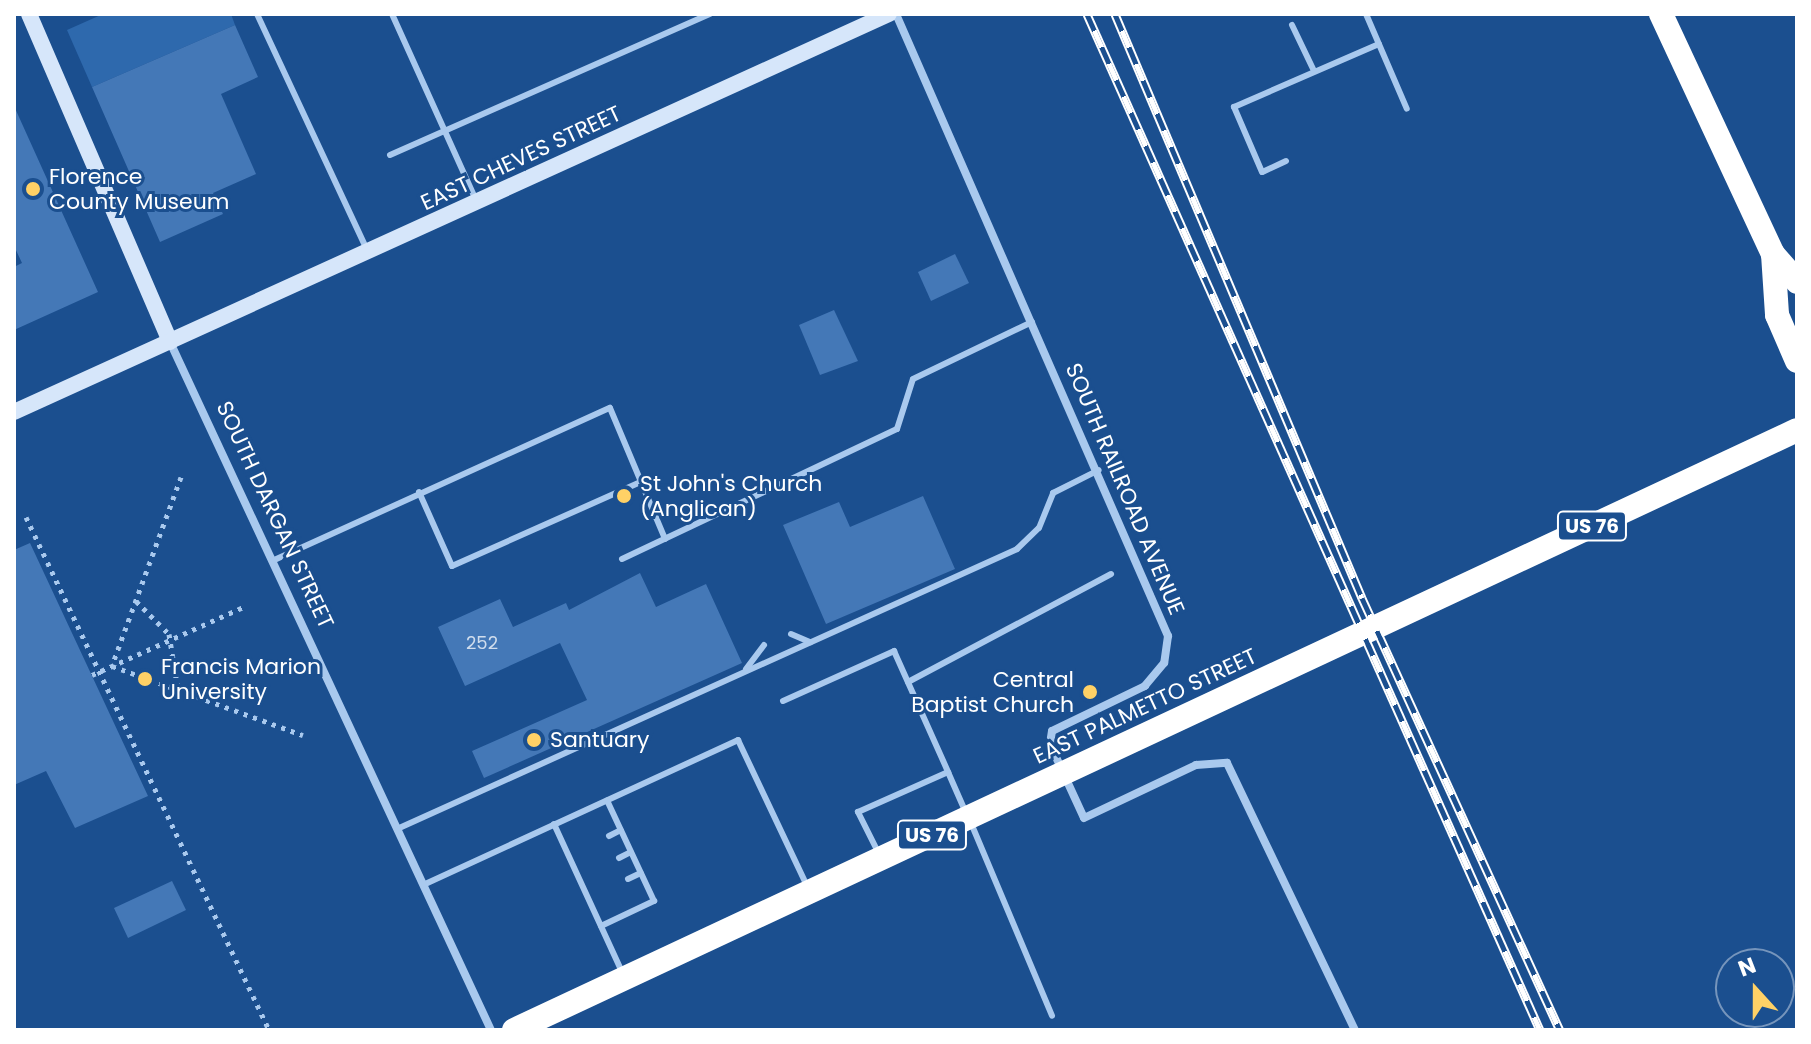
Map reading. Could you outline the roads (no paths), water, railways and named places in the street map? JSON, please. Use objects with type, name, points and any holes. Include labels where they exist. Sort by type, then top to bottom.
[{"type":"highway","points":[[1661,14],[1773,254],[1797,282]]},
{"type":"highway","points":[[1773,254],[1777,315],[1797,361]]},
{"type":"highway","name":"EAST PALMETTO STREET","points":[[514,1030],[1797,430]]},
{"type":"main road","name":"SOUTH DARGAN STREET","points":[[29,14],[170,342]]},
{"type":"main road","name":"EAST CHEVES STREET","points":[[14,412],[889,14]]},
{"type":"street","name":"SOUTH RAILROAD AVENUE","points":[[896,14],[1158,602],[1168,649],[1145,686],[1052,731],[1047,737],[1063,774],[1084,818],[1196,765],[1227,763],[1355,1030]]},
{"type":"street","name":"SOUTH DARGAN STREET","points":[[170,342],[491,1030]]},
{"type":"lane","points":[[257,14],[367,252]]},
{"type":"lane","points":[[392,14],[477,202]]},
{"type":"lane","points":[[390,155],[710,14]]},
{"type":"lane","points":[[1366,14],[1407,109]]},
{"type":"lane","points":[[1292,25],[1314,71]]},
{"type":"lane","points":[[1286,161],[1262,172],[1234,107],[1379,44]]},
{"type":"lane","points":[[622,559],[897,429],[913,379],[1033,322]]},
{"type":"lane","points":[[272,561],[610,408],[665,539]]},
{"type":"lane","points":[[397,829],[1017,549],[1039,528],[1053,493],[1099,470]]},
{"type":"lane","points":[[419,492],[452,566],[641,482]]},
{"type":"lane","points":[[908,682],[1111,574]]},
{"type":"lane","points":[[791,634],[810,642]]},
{"type":"lane","points":[[744,672],[764,645]]},
{"type":"lane","points":[[783,701],[894,651],[969,818],[1052,1016]]},
{"type":"lane","points":[[423,885],[738,740],[810,892]]},
{"type":"lane","points":[[882,859],[858,812],[948,772]]},
{"type":"lane","points":[[601,926],[654,901],[607,800]]},
{"type":"lane","points":[[554,824],[625,978]]},
{"type":"lane","points":[[609,836],[621,830]]},
{"type":"lane","points":[[568,854],[577,850]]},
{"type":"lane","points":[[619,858],[631,852]]},
{"type":"lane","points":[[578,876],[587,872]]},
{"type":"lane","points":[[628,879],[641,873]]},
{"type":"lane","points":[[588,898],[597,893]]},
{"type":"railway","points":[[1087,14],[1540,1030]]},
{"type":"railway","points":[[1115,14],[1362,598],[1560,1030]]},
{"type":"place","name":"Florence County Museum","points":[[33,189]]},
{"type":"place","name":"St John's Church (Anglican)","points":[[624,496]]},
{"type":"place","name":"Francis Marion University","points":[[145,679]]},
{"type":"place","name":"Central Baptist Church","points":[[1090,692]]},
{"type":"place","name":"Santuary","points":[[534,740]]}]
